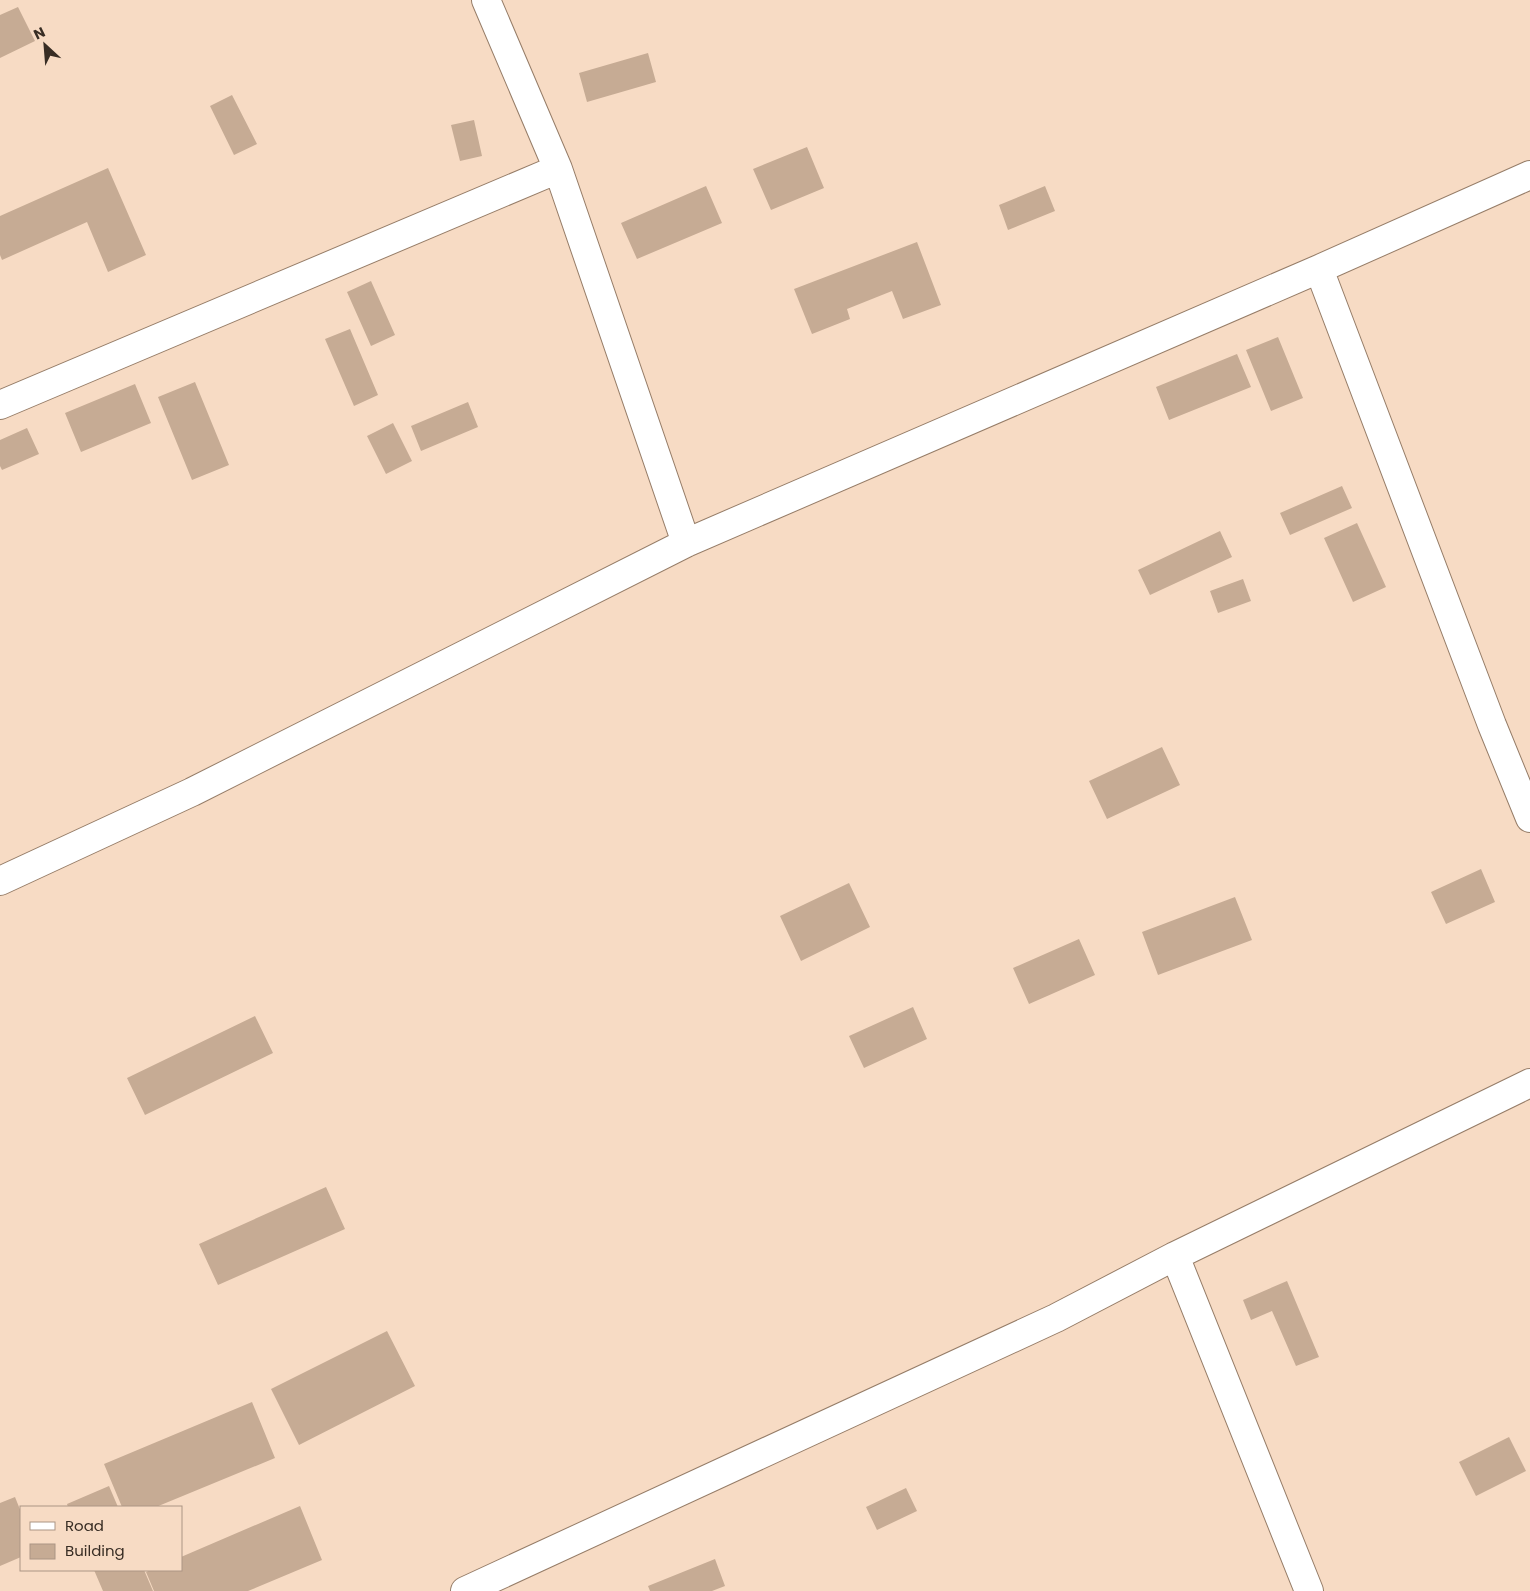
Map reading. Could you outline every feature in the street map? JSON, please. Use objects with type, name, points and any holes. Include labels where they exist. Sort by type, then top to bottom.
[{"type":"street","points":[[486,0],[558,169],[686,543]]},
{"type":"street","points":[[0,405],[558,169]]},
{"type":"street","points":[[0,881],[192,792],[686,543],[1319,269],[1530,175]]},
{"type":"street","points":[[1319,269],[1488,716],[1530,818]]},
{"type":"street","points":[[465,1591],[1056,1318],[1175,1256],[1530,1083]]},
{"type":"street","points":[[1175,1256],[1309,1591]]},
{"type":"building","points":[[18,7],[35,41],[0,58],[0,15]]},
{"type":"building","points":[[648,53],[656,82],[587,102],[579,73]]},
{"type":"building","points":[[232,95],[257,144],[234,155],[210,106]]},
{"type":"building","points":[[474,120],[482,156],[460,161],[451,125]]},
{"type":"building","points":[[807,147],[824,188],[771,210],[753,169]]},
{"type":"building","points":[[108,168],[146,255],[108,272],[87,222],[2,260],[0,255],[0,216]]},
{"type":"building","points":[[706,186],[722,223],[637,259],[621,223]]},
{"type":"building","points":[[1045,186],[1055,211],[1008,230],[999,205]]},
{"type":"building","points":[[917,242],[941,305],[903,319],[892,291],[847,309],[850,319],[812,334],[794,289]]},
{"type":"building","points":[[371,281],[395,335],[371,346],[347,292]]},
{"type":"building","points":[[350,329],[378,395],[354,406],[325,339]]},
{"type":"building","points":[[1278,337],[1303,398],[1271,411],[1246,350]]},
{"type":"building","points":[[1237,354],[1251,387],[1169,420],[1156,387]]},
{"type":"building","points":[[195,382],[229,465],[192,480],[158,397]]},
{"type":"building","points":[[135,384],[151,423],[81,452],[65,413]]},
{"type":"building","points":[[468,402],[478,427],[421,451],[411,426]]},
{"type":"building","points":[[393,423],[412,461],[386,474],[367,436]]},
{"type":"building","points":[[27,428],[39,454],[2,470],[0,466],[0,440]]},
{"type":"building","points":[[1342,486],[1352,508],[1290,535],[1280,513]]},
{"type":"building","points":[[1357,523],[1386,587],[1353,602],[1324,538]]},
{"type":"building","points":[[1220,531],[1232,557],[1150,595],[1138,570]]},
{"type":"building","points":[[1243,579],[1251,601],[1218,613],[1210,591]]},
{"type":"building","points":[[1162,747],[1180,785],[1107,819],[1089,781]]},
{"type":"building","points":[[1481,869],[1495,902],[1446,924],[1431,892]]},
{"type":"building","points":[[849,883],[870,927],[801,961],[780,916]]},
{"type":"building","points":[[1235,897],[1252,940],[1158,975],[1142,932]]},
{"type":"building","points":[[1079,939],[1095,975],[1029,1004],[1013,968]]},
{"type":"building","points":[[913,1007],[927,1039],[864,1068],[849,1036]]},
{"type":"building","points":[[255,1016],[273,1053],[145,1115],[127,1078]]},
{"type":"building","points":[[326,1187],[345,1229],[218,1285],[199,1244]]},
{"type":"building","points":[[1287,1281],[1319,1357],[1296,1366],[1272,1311],[1251,1320],[1243,1300]]},
{"type":"building","points":[[387,1331],[415,1386],[299,1445],[271,1389]]},
{"type":"building","points":[[252,1402],[275,1458],[158,1506],[122,1506],[104,1464]]},
{"type":"building","points":[[1509,1437],[1526,1471],[1476,1496],[1459,1462]]},
{"type":"building","points":[[109,1486],[118,1506],[68,1506],[67,1504]]},
{"type":"building","points":[[906,1488],[917,1511],[877,1530],[866,1507]]},
{"type":"building","points":[[15,1497],[20,1510],[20,1557],[0,1566],[0,1503]]},
{"type":"building","points":[[300,1506],[322,1560],[248,1591],[154,1591],[146,1572],[182,1571],[182,1557]]},
{"type":"building","points":[[715,1559],[725,1586],[712,1591],[650,1591],[648,1586]]},
{"type":"building","points":[[94,1571],[144,1571],[153,1591],[103,1591]]}]
